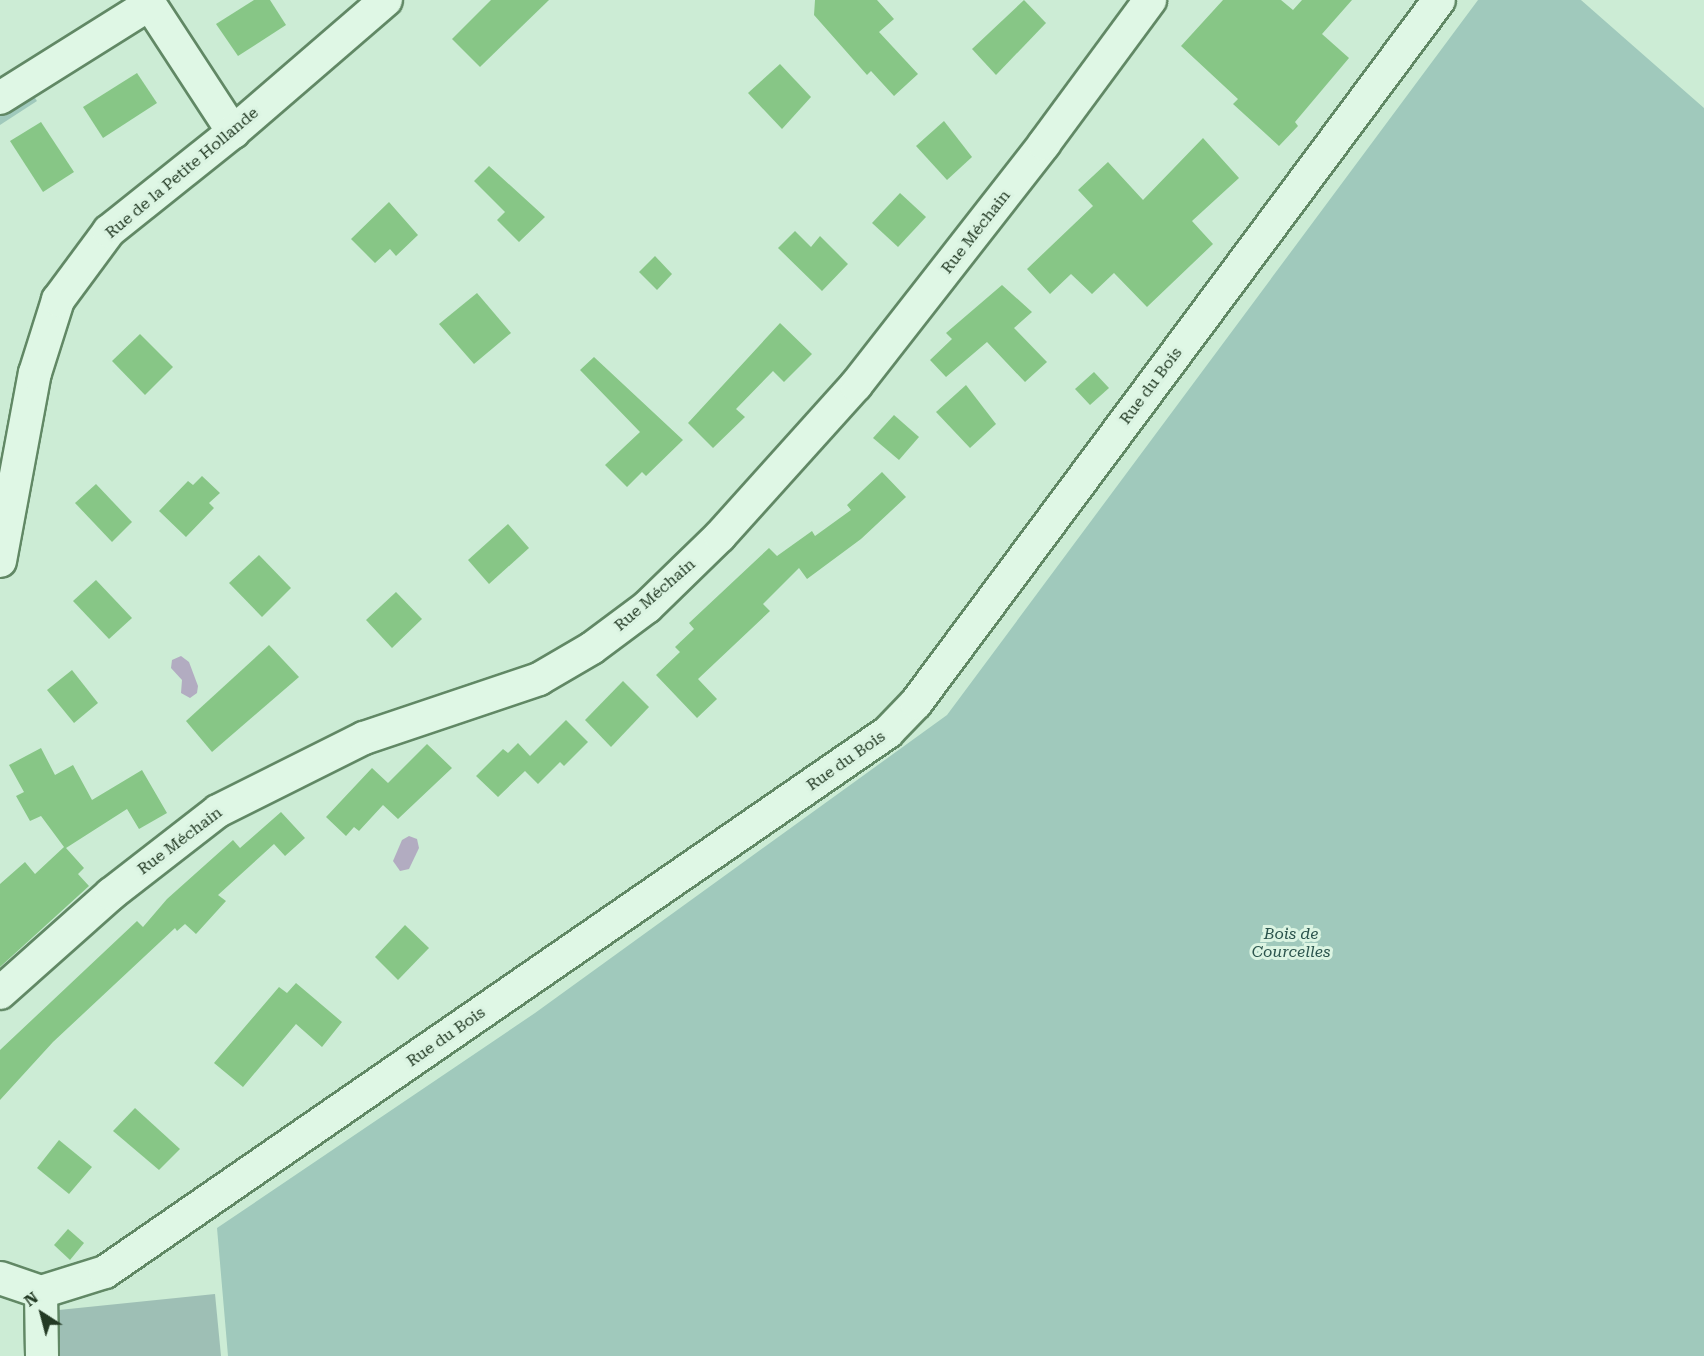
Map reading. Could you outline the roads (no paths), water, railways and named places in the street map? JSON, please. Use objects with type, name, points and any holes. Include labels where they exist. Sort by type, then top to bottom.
[{"type":"street","name":"Rue de la Petite Hollande","points":[[0,561],[35,373],[58,300],[109,231],[233,132],[386,0]]},
{"type":"street","name":"Rue Méchain","points":[[0,993],[111,894],[218,811],[364,738],[539,679],[592,648],[647,607],[720,536],[856,385],[1044,144],[1150,0]]},
{"type":"street","name":"Rue du Bois","points":[[41,1292],[105,1272],[130,1256],[888,732],[916,703],[1439,0]]},
{"type":"street","points":[[0,98],[148,2],[233,132]]},
{"type":"street","points":[[0,1278],[41,1292],[42,1356]]},
{"type":"park label","name":"Bois de Courcelles","points":[[1291,943]]}]
